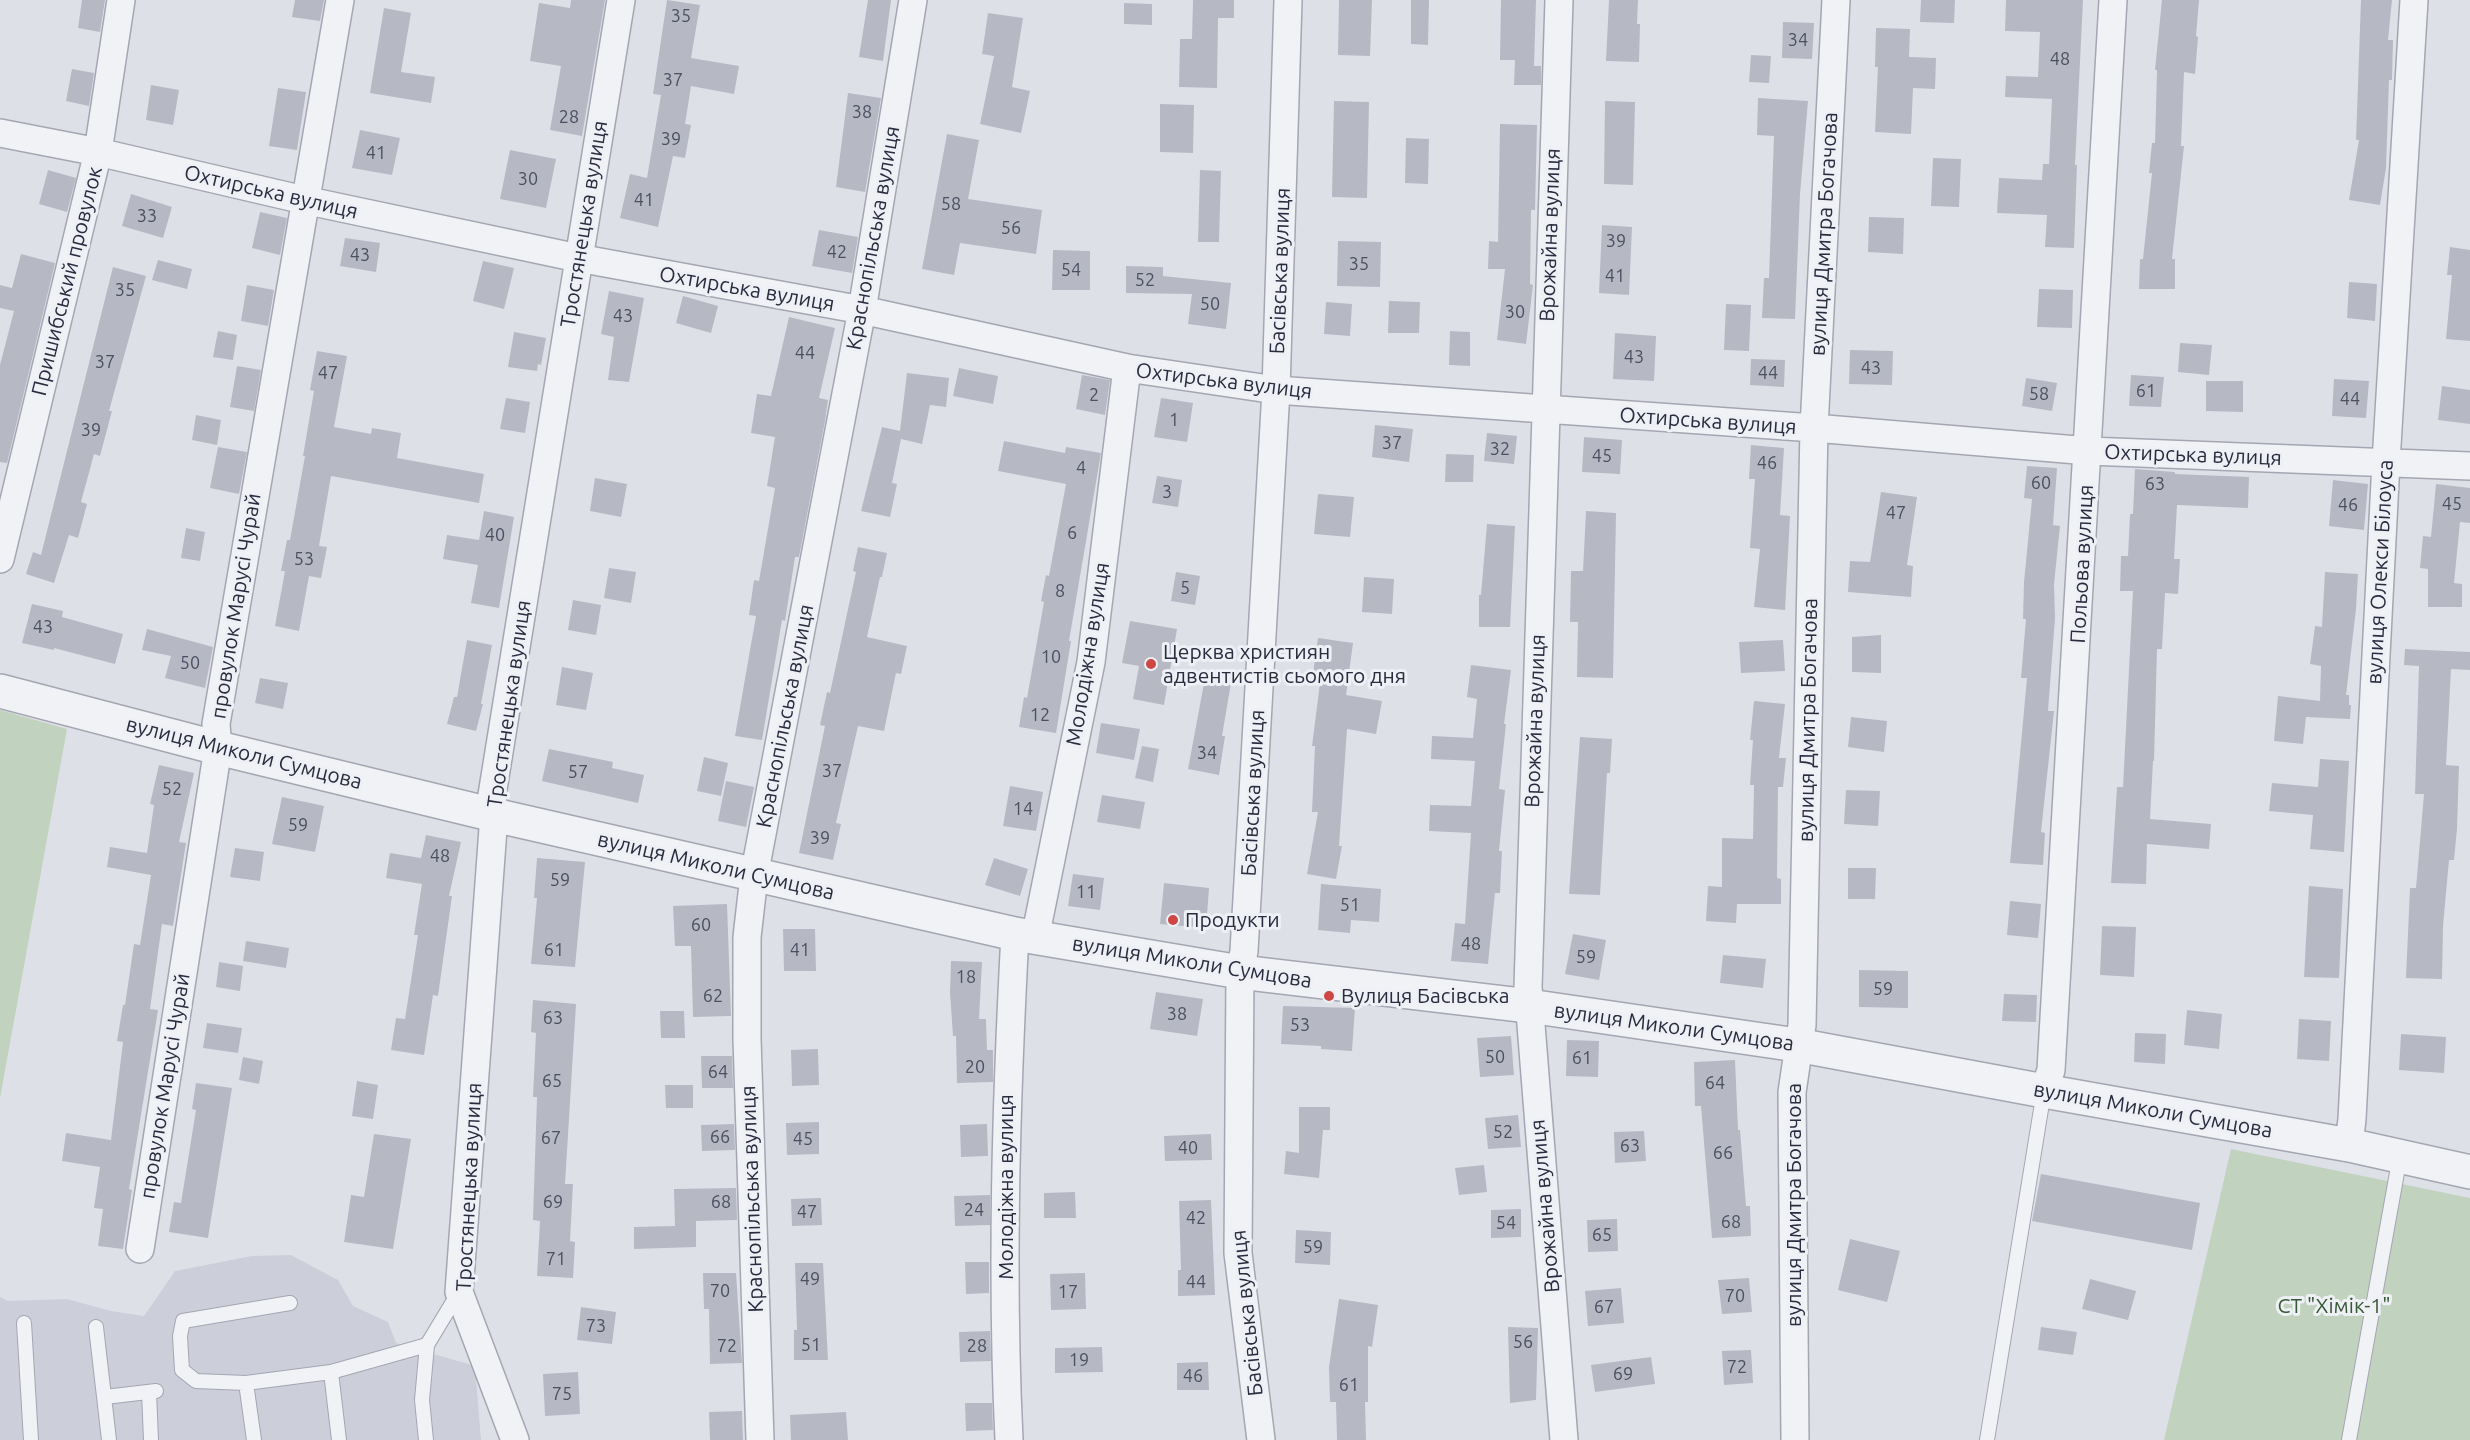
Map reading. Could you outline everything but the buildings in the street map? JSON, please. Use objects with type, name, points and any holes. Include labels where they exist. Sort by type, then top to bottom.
[{"type":"street","name":"Пришибський провулок","points":[[0,559],[98,152],[122,0]]},
{"type":"street","name":"провулок Марусі Чурай","points":[[140,1249],[218,748],[216,724],[339,0]]},
{"type":"street","name":"Тростянецька вулиця","points":[[515,1440],[459,1292],[494,815],[492,795],[621,0]]},
{"type":"street","name":"Краснопільська вулиця","points":[[760,1440],[747,1027],[747,937],[754,876],[862,310],[913,0]]},
{"type":"street","name":"Басівська вулиця","points":[[1261,1440],[1238,1253],[1240,972],[1245,939],[1276,390],[1288,0]]},
{"type":"street","name":"Врожайна вулиця","points":[[1559,0],[1544,408],[1528,987],[1564,1440]]},
{"type":"street","name":"вулиця Дмитра Богачова","points":[[1795,1440],[1792,1092],[1797,1045],[1802,1025],[1814,428],[1836,0]]},
{"type":"street","name":"Польова вулиця","points":[[2044,1091],[2051,1070],[2089,451],[2113,0]]},
{"type":"street","name":"вулиця Олекси Білоуса","points":[[2349,1145],[2414,0]]},
{"type":"street","name":"Охтирська вулиця","points":[[0,134],[98,152],[304,200],[578,258],[862,310],[1127,368],[1276,390],[1814,428],[2089,451],[2470,466]]},
{"type":"street","name":"Молодіжна вулиця","points":[[1009,1440],[1005,1362],[1007,1088],[1025,936],[1091,662],[1127,368]]},
{"type":"street","name":"вулиця Миколи Сумцова","points":[[0,691],[218,748],[494,815],[1025,936],[1240,972],[1529,1006],[1797,1045],[2349,1145],[2470,1172]]},
{"type":"lane","points":[[1987,1440],[2044,1091]]},
{"type":"lane","points":[[2349,1440],[2400,1156]]},
{"type":"lane","points":[[426,1440],[422,1400],[428,1345],[459,1292]]},
{"type":"lane","points":[[290,1303],[183,1321],[180,1336],[182,1370],[196,1381],[246,1383],[332,1372],[428,1345]]},
{"type":"lane","points":[[24,1323],[31,1440]]},
{"type":"lane","points":[[96,1328],[109,1440]]},
{"type":"lane","points":[[332,1372],[339,1440]]},
{"type":"lane","points":[[246,1383],[254,1440]]},
{"type":"lane","points":[[105,1397],[153,1392],[150,1433],[143,1440]]},
{"type":"shaded area","points":[[291,1255],[338,1280],[353,1306],[388,1322],[396,1343],[475,1366],[481,1440],[0,1440],[0,1297],[8,1301],[67,1299],[111,1311],[144,1316],[175,1271],[252,1256]]},
{"type":"green space","points":[[0,710],[67,729],[0,1098]]},
{"type":"green space","name":"СТ \"Хімік-1\"","points":[[2231,1149],[2470,1198],[2470,1440],[2164,1440]]},
{"type":"place","name":"Церква християн адвентистів сьомого дня","points":[[1151,664]]},
{"type":"place","name":"Продукти","points":[[1173,920]]},
{"type":"place","name":"Вулиця Басівська","points":[[1329,996]]}]
